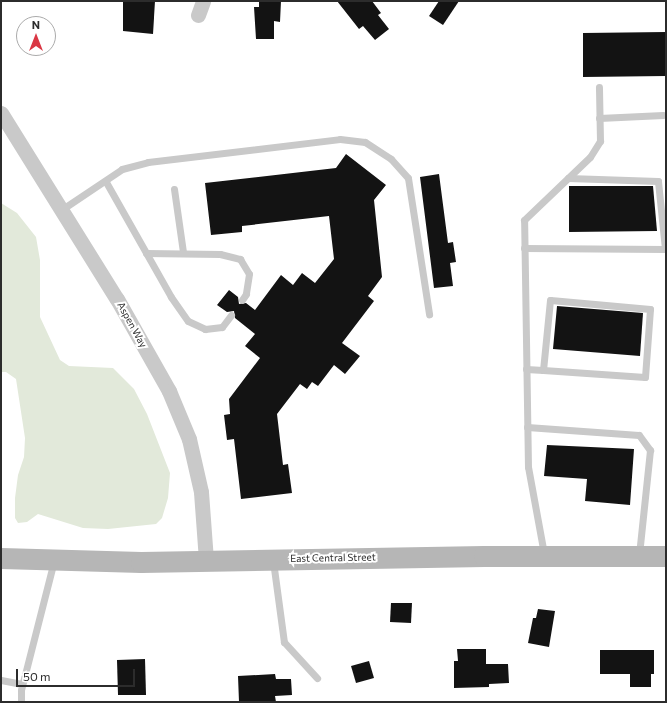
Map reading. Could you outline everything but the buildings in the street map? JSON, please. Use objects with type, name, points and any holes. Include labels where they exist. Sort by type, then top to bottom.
[{"type":"main road","name":"East Central Street","points":[[1,558],[54,561],[666,556]]},
{"type":"street","name":"Aspen Way","points":[[1,113],[117,299],[169,392],[189,439],[201,492],[206,560]]},
{"type":"lane","points":[[544,556],[528,467],[524,220],[590,157],[600,141],[599,87]]},
{"type":"lane","points":[[599,118],[663,115]]},
{"type":"lane","points":[[61,210],[106,182],[122,169],[148,162],[340,139],[365,142],[391,159],[408,178],[429,314]]},
{"type":"lane","points":[[524,248],[665,249],[658,181],[568,178]]},
{"type":"lane","points":[[106,182],[146,253],[188,321],[206,329],[222,327],[231,315]]},
{"type":"lane","points":[[174,189],[183,252]]},
{"type":"lane","points":[[146,253],[183,252],[220,254],[240,259],[249,274],[246,294],[242,300]]},
{"type":"lane","points":[[526,369],[645,377],[650,309],[550,300],[544,370]]},
{"type":"lane","points":[[527,427],[639,435],[650,450],[638,556]]},
{"type":"lane","points":[[273,559],[279,621],[284,642],[317,678]]},
{"type":"lane","points":[[21,702],[22,684],[54,561]]},
{"type":"lane","points":[[1,680],[22,684]]},
{"type":"green space","points":[[1,203],[17,213],[36,237],[40,260],[40,317],[60,360],[69,366],[113,368],[134,389],[147,414],[170,473],[168,498],[162,518],[156,524],[108,529],[83,528],[38,514],[27,522],[18,523],[15,518],[15,498],[18,475],[24,457],[25,438],[16,379],[6,372],[1,372]]}]
